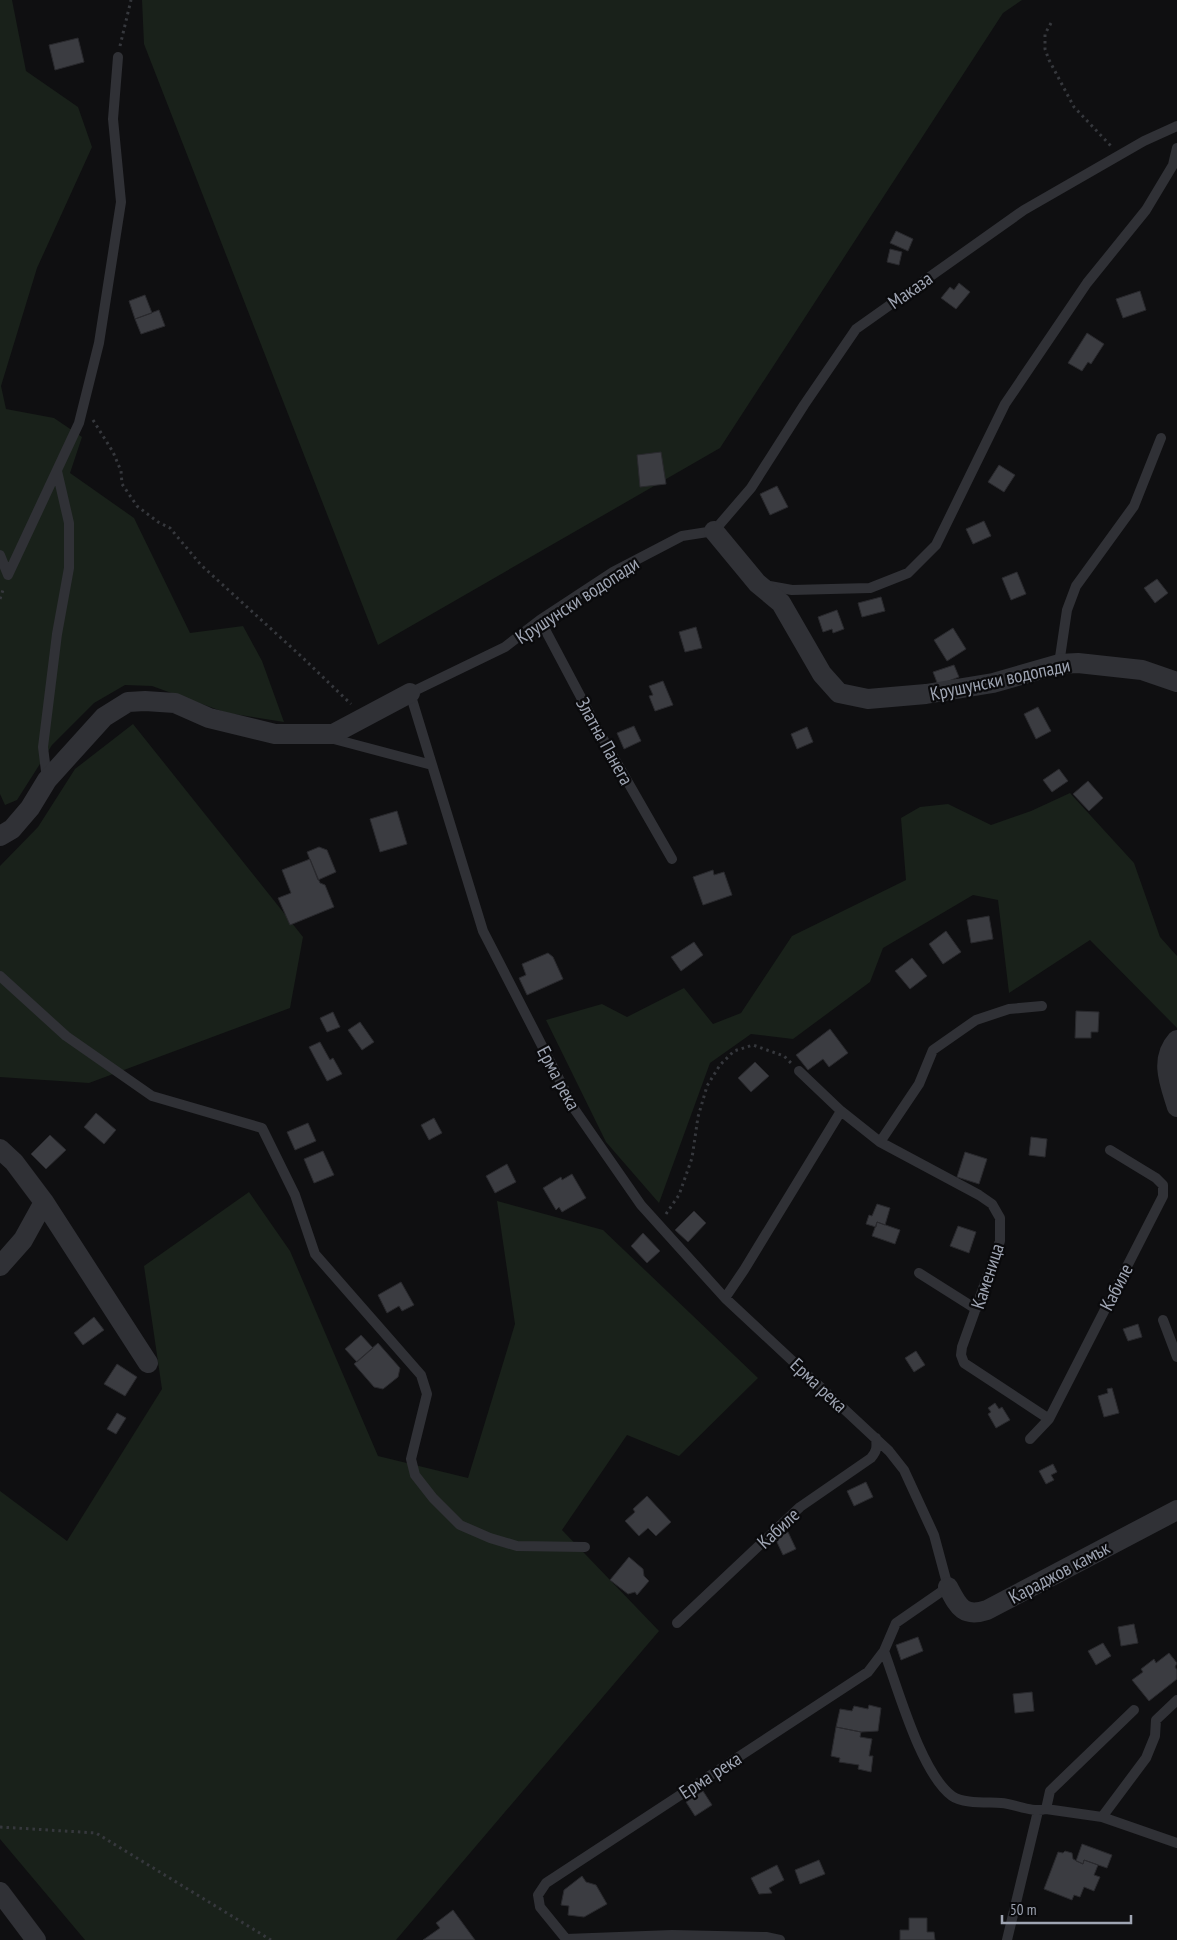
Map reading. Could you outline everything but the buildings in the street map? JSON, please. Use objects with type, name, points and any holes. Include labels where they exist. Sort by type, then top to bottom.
[{"type":"street","name":"Крушунски водопади","points":[[714,531],[757,583],[781,603],[822,674],[839,694],[868,699],[926,694],[992,683],[1059,664],[1078,662],[1142,670],[1176,680]]},
{"type":"street","name":"Крушунски водопади","points":[[0,836],[12,829],[30,808],[47,780],[104,717],[128,702],[176,703],[209,718],[276,734],[333,734],[410,693]]},
{"type":"street","points":[[1177,1040],[1167,1055],[1166,1070],[1177,1107]]},
{"type":"street","points":[[0,1149],[14,1162],[44,1202],[148,1363]]},
{"type":"street","points":[[0,1266],[23,1240],[44,1202]]},
{"type":"street","name":"Караджов камък","points":[[948,1587],[958,1606],[966,1612],[978,1613],[1177,1510]]},
{"type":"street","points":[[0,1892],[36,1940]]},
{"type":"lane","points":[[0,555],[8,575],[79,423],[99,343],[121,202],[113,119],[118,57]]},
{"type":"lane","name":"Маказа","points":[[714,531],[751,488],[804,405],[856,329],[1024,210],[1144,141],[1177,126]]},
{"type":"lane","points":[[757,583],[792,590],[870,588],[908,573],[936,545],[1005,404],[1087,283],[1146,210],[1173,165],[1177,148]]},
{"type":"lane","points":[[1059,664],[1067,610],[1076,586],[1134,506],[1162,438]]},
{"type":"lane","points":[[47,780],[43,746],[57,634],[69,568],[69,523],[57,471]]},
{"type":"lane","name":"Крушунски водопади","points":[[410,693],[505,647],[540,620],[621,568],[682,536],[714,531]]},
{"type":"lane","name":"Златна Панега","points":[[540,620],[602,737],[672,859]]},
{"type":"lane","name":"Ерма река","points":[[410,693],[483,931],[575,1110],[641,1206],[724,1298],[876,1438],[904,1470],[934,1535],[948,1587],[896,1623],[884,1652],[868,1672],[546,1883],[538,1895],[540,1907],[566,1939]]},
{"type":"lane","points":[[314,734],[432,765]]},
{"type":"lane","points":[[0,976],[66,1036],[152,1096],[262,1128],[295,1195],[315,1254],[421,1375],[427,1394],[411,1459],[415,1475],[433,1498],[460,1525],[490,1538],[517,1546],[585,1547]]},
{"type":"lane","points":[[880,1142],[919,1084],[933,1050],[976,1020],[1009,1009],[1042,1006]]},
{"type":"lane","name":"Каменица","points":[[799,1071],[841,1111],[880,1142],[979,1194],[992,1204],[1000,1218],[1000,1241],[962,1347],[964,1364],[1049,1419]]},
{"type":"lane","points":[[724,1298],[744,1270],[841,1111]]},
{"type":"lane","name":"Кабиле","points":[[1030,1439],[1049,1419],[1163,1196],[1162,1185],[1156,1178],[1110,1150]]},
{"type":"lane","points":[[919,1273],[976,1309]]},
{"type":"lane","points":[[1163,1320],[1177,1357]]},
{"type":"lane","name":"Кабиле","points":[[677,1623],[800,1508],[871,1458],[877,1447],[876,1438]]},
{"type":"lane","points":[[884,1652],[919,1748],[936,1779],[953,1798],[1102,1817],[1177,1843]]},
{"type":"lane","points":[[1102,1817],[1146,1758],[1155,1736],[1156,1720],[1177,1700]]},
{"type":"lane","points":[[1007,1940],[1042,1810],[1050,1791],[1134,1710]]},
{"type":"lane","points":[[566,1939],[672,1934],[766,1937],[780,1940]]},
{"type":"path","points":[[118,57],[130,0]]},
{"type":"path","points":[[1051,23],[1044,34],[1044,49],[1062,87],[1074,107],[1119,156]]},
{"type":"path","points":[[83,405],[113,452],[121,471],[122,484],[137,506],[158,522],[170,528],[201,565],[365,717]]},
{"type":"path","points":[[659,1225],[679,1195],[692,1158],[698,1117],[707,1086],[720,1065],[734,1051],[753,1045],[784,1056],[799,1071]]},
{"type":"path","points":[[0,1826],[96,1833],[271,1940]]},
{"type":"shaded area","points":[[0,0],[12,0],[26,71],[78,107],[92,147],[37,268],[1,386],[6,409],[54,418],[82,437],[70,473],[134,518],[190,633],[243,626],[262,661],[284,722],[227,713],[152,686],[125,685],[94,703],[52,745],[17,800],[5,805],[0,794]]},
{"type":"shaded area","points":[[142,0],[1022,0],[1003,13],[720,448],[378,645],[144,44]]},
{"type":"shaded area","points":[[133,724],[303,937],[290,1008],[89,1083],[0,1077],[0,866],[38,827],[75,769]]},
{"type":"shaded area","points":[[1070,793],[1134,863],[1160,937],[1177,956],[1177,1028],[1090,940],[1009,993],[998,900],[973,895],[883,948],[870,982],[793,1039],[751,1034],[710,1063],[659,1203],[606,1142],[546,1020],[602,1004],[627,1017],[684,988],[713,1024],[741,1013],[792,936],[906,880],[901,818],[920,807],[948,804],[991,825],[1031,811]]},
{"type":"shaded area","points":[[249,1192],[290,1251],[378,1456],[468,1478],[515,1324],[497,1201],[603,1230],[758,1378],[679,1456],[627,1435],[562,1530],[659,1631],[396,1940],[85,1940],[0,1839],[0,1491],[67,1541],[162,1389],[144,1266]]}]
